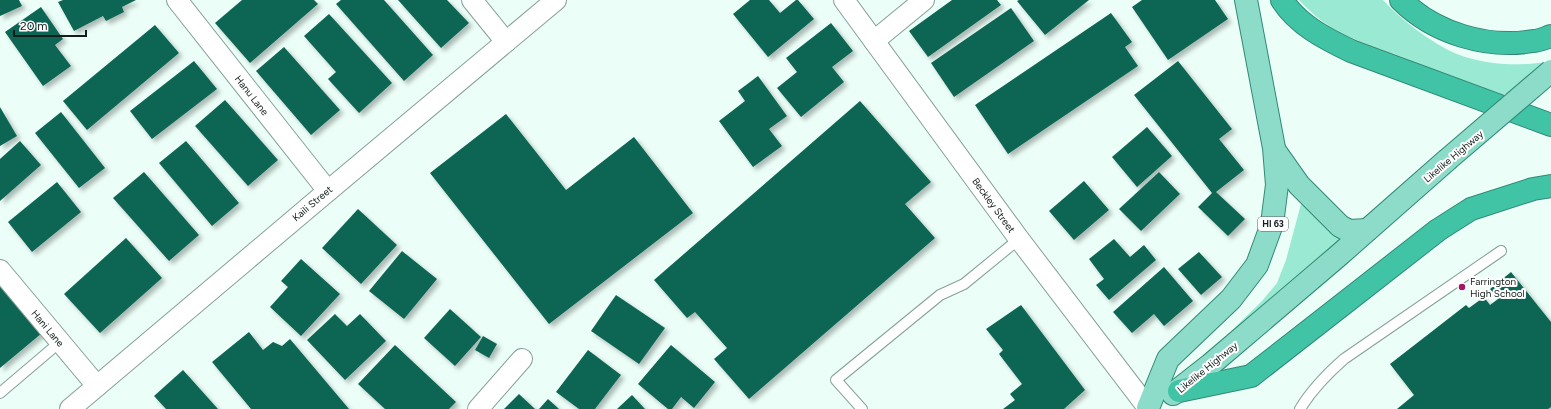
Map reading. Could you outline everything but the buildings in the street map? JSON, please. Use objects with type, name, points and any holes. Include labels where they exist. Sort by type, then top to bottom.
[{"type":"highway","points":[[1282,0],[1306,26],[1327,40],[1351,52],[1551,126]]},
{"type":"highway","points":[[1401,0],[1434,24],[1464,37],[1499,43],[1534,42],[1551,36]]},
{"type":"highway","points":[[1179,391],[1251,376],[1438,230],[1471,209],[1533,189],[1551,186]]},
{"type":"main road","name":"HI 63","points":[[1148,408],[1168,359],[1231,299],[1257,264],[1272,224],[1277,185],[1274,148],[1246,0]]},
{"type":"main road","name":"Likelike Highway","points":[[1148,408],[1179,391],[1551,71]]},
{"type":"main road","points":[[1274,148],[1299,185],[1340,226],[1349,231],[1367,230]]},
{"type":"street","name":"Hanu Lane","points":[[177,0],[328,191]]},
{"type":"street","points":[[472,0],[506,42]]},
{"type":"street","name":"Kaili Street","points":[[70,409],[556,0]]},
{"type":"street","name":"Beckley Street","points":[[844,0],[1019,239],[1148,408]]},
{"type":"street","points":[[874,41],[924,0]]},
{"type":"street","name":"Hani Lane","points":[[0,270],[97,386]]},
{"type":"street","points":[[478,409],[522,359]]},
{"type":"lane","points":[[862,409],[836,380],[940,294],[964,284],[1019,239]]},
{"type":"lane","points":[[1300,409],[1314,388],[1344,359],[1501,251]]},
{"type":"lane","points":[[0,393],[60,342]]},
{"type":"green space","points":[[1299,0],[1383,0],[1390,8],[1418,31],[1448,50],[1468,58],[1504,64],[1528,64],[1551,61],[1522,91],[1505,94],[1496,98],[1402,57],[1347,36],[1311,12]]},
{"type":"green space","points":[[1301,204],[1352,248],[1174,387],[1262,301],[1277,283],[1286,260]]},
{"type":"place","name":"Farrington High School","points":[[1462,287]]}]
